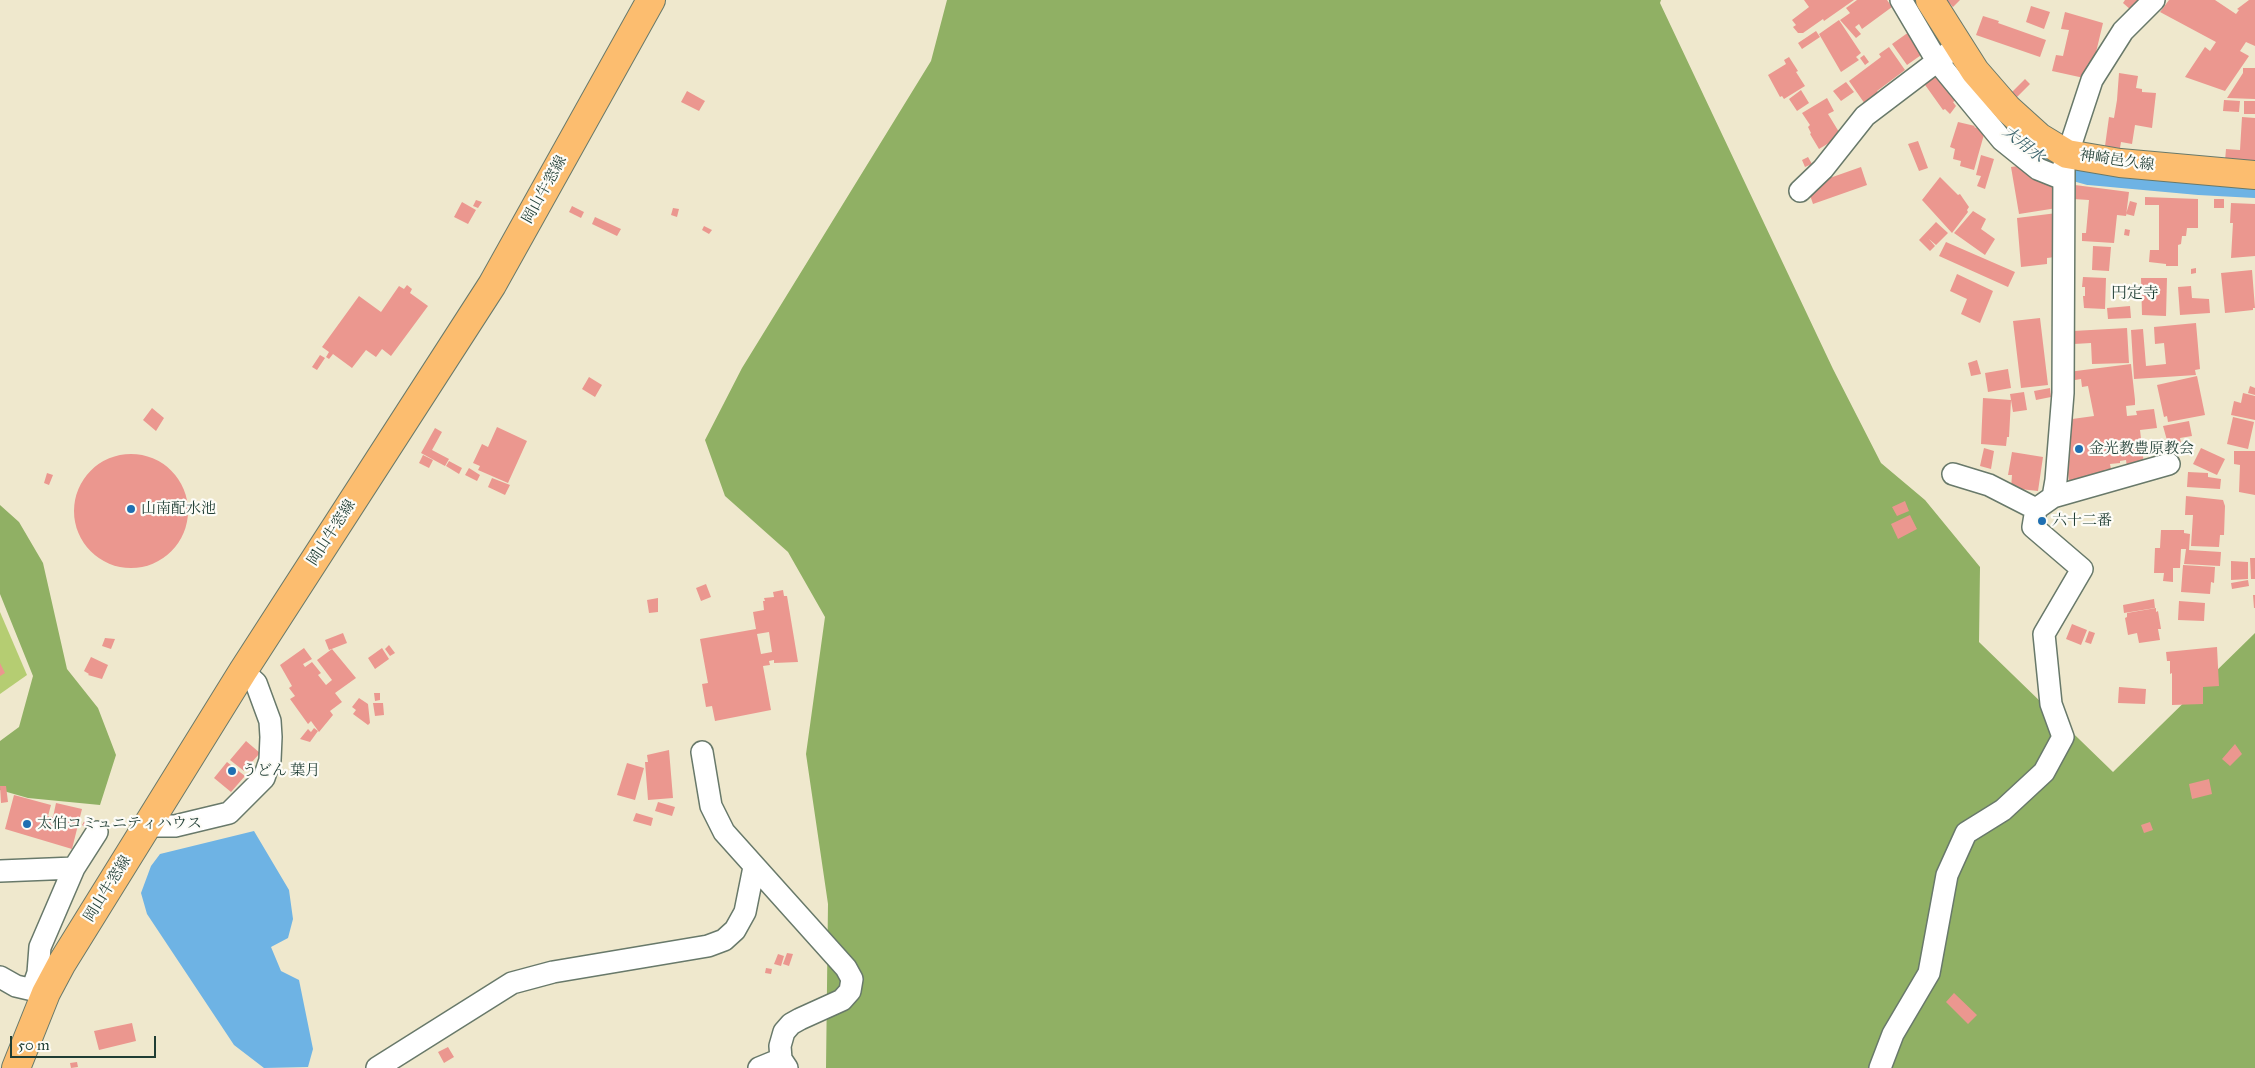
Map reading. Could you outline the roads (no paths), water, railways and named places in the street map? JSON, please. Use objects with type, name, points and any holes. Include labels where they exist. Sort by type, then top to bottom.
[{"type":"main road","name":"岡山牛窓線","points":[[16,1068],[39,991],[62,963],[243,671],[492,285],[651,0]]},
{"type":"main road","name":"神崎邑久線","points":[[1930,0],[1947,54],[1974,71],[2008,109],[2039,137],[2065,166],[2120,163],[2255,175]]},
{"type":"street","points":[[1800,191],[1823,169],[1865,116],[1947,54],[1901,0]]},
{"type":"street","points":[[1880,1068],[1893,1034],[1929,973],[1947,875],[1966,833],[2003,810],[2044,772],[2063,737],[2051,704],[2044,634],[2082,568],[2033,527],[2044,503],[2063,393],[2065,166],[2092,80],[2122,31],[2154,0]]},
{"type":"street","points":[[1953,474],[2044,503],[2169,464]]},
{"type":"street","points":[[149,823],[157,826],[175,826],[229,813],[252,793],[264,778],[270,760],[270,721],[256,683],[243,671]]},
{"type":"street","points":[[702,752],[711,806],[724,832],[846,968],[852,979],[850,991],[842,1000],[800,1019],[791,1024],[784,1032],[780,1046],[784,1063],[759,1068]]},
{"type":"street","points":[[0,977],[16,986],[39,991],[40,948],[74,868],[98,832]]},
{"type":"street","points":[[377,1068],[512,983],[553,972],[708,946],[724,940],[735,930],[745,912],[754,867]]},
{"type":"street","points":[[0,871],[74,868]]},
{"type":"water","points":[[254,831],[289,890],[293,919],[288,938],[271,947],[281,971],[299,980],[313,1049],[308,1067],[264,1068],[234,1045],[147,914],[141,893],[151,866],[160,854]]},
{"type":"waterway","name":"大用水","points":[[2049,164],[2089,175],[2255,188]]},
{"type":"place","name":"金光教豊原教会","points":[[2079,449]]},
{"type":"place","name":"山南配水池","points":[[131,509]]},
{"type":"place","name":"六十二番","points":[[2042,521]]},
{"type":"place","name":"うどん 葉月","points":[[232,771]]},
{"type":"place","name":"太伯コミュニティハウス","points":[[27,824]]},
{"type":"district","name":"円定寺","points":[[2135,294]]}]
